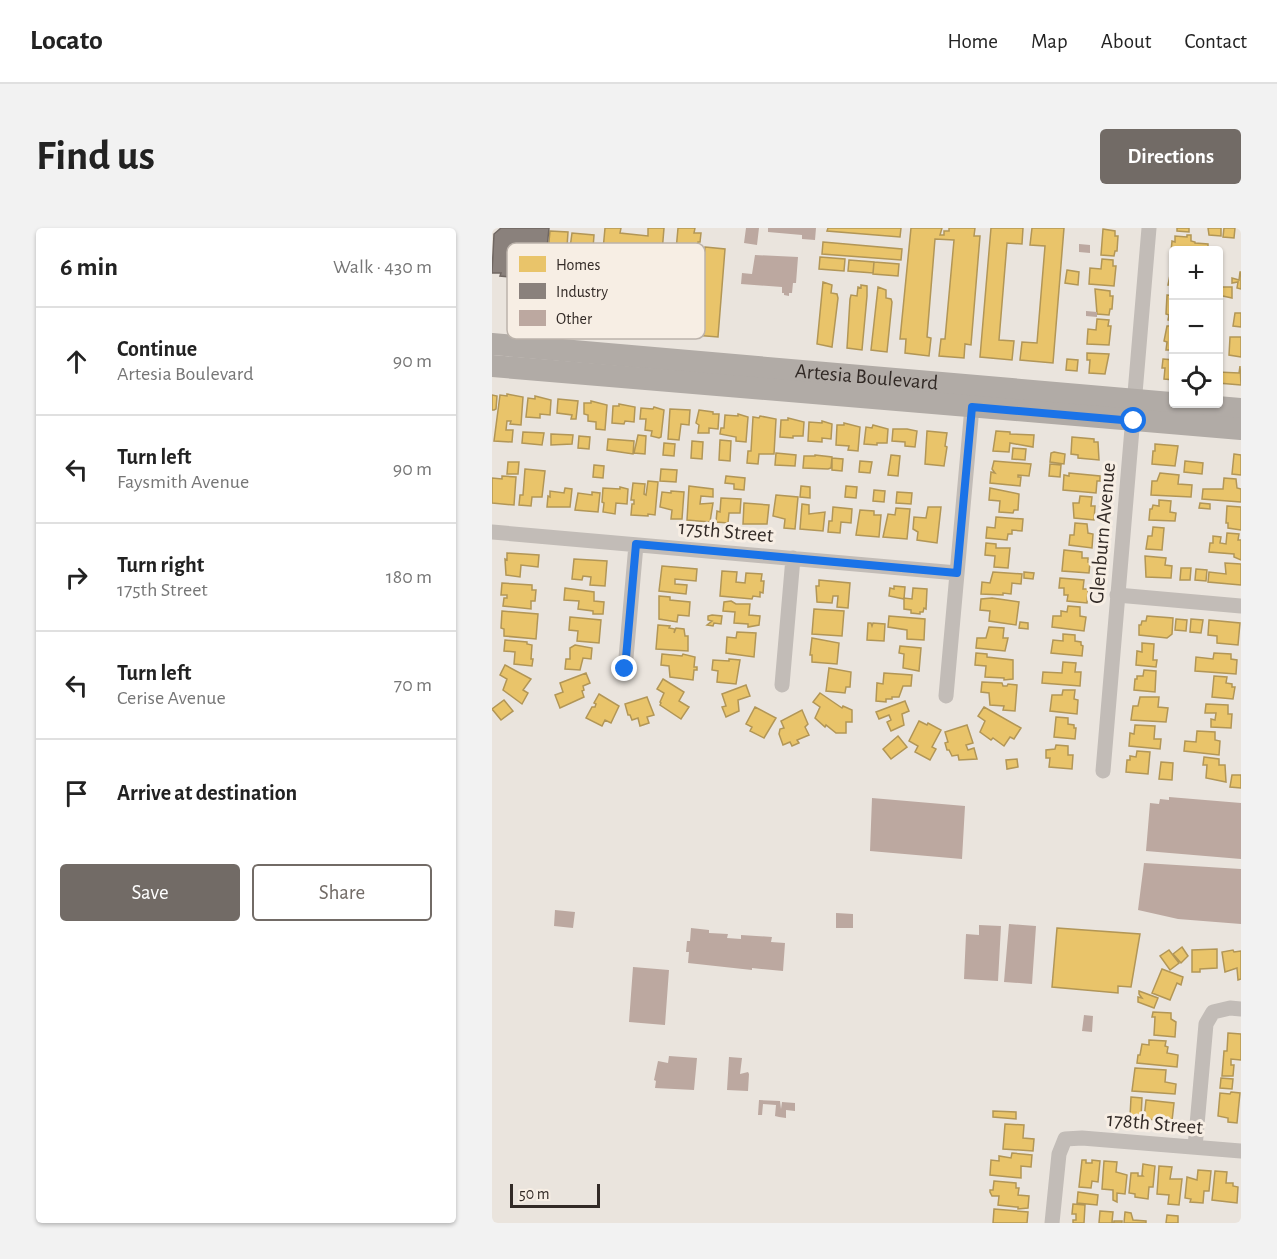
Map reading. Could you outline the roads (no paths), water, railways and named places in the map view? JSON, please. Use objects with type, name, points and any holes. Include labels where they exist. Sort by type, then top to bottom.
[{"type":"main road","name":"Artesia Boulevard","points":[[492,344],[1135,410],[1241,429]]},
{"type":"main road","name":"Artesia Boulevard","points":[[492,366],[972,407],[1241,410]]},
{"type":"street","name":"Glenburn Avenue","points":[[1103,771],[1149,228]]},
{"type":"street","points":[[946,696],[972,407]]},
{"type":"street","name":"175th Street","points":[[492,532],[957,573]]},
{"type":"street","points":[[625,669],[636,544]]},
{"type":"street","points":[[782,685],[793,558]]},
{"type":"street","points":[[1117,595],[1241,606]]},
{"type":"street","points":[[1195,1148],[1206,1024],[1213,1012],[1230,1008],[1241,1009]]},
{"type":"street","name":"178th Street","points":[[1052,1223],[1059,1154],[1065,1139],[1082,1138],[1241,1151]]}]
